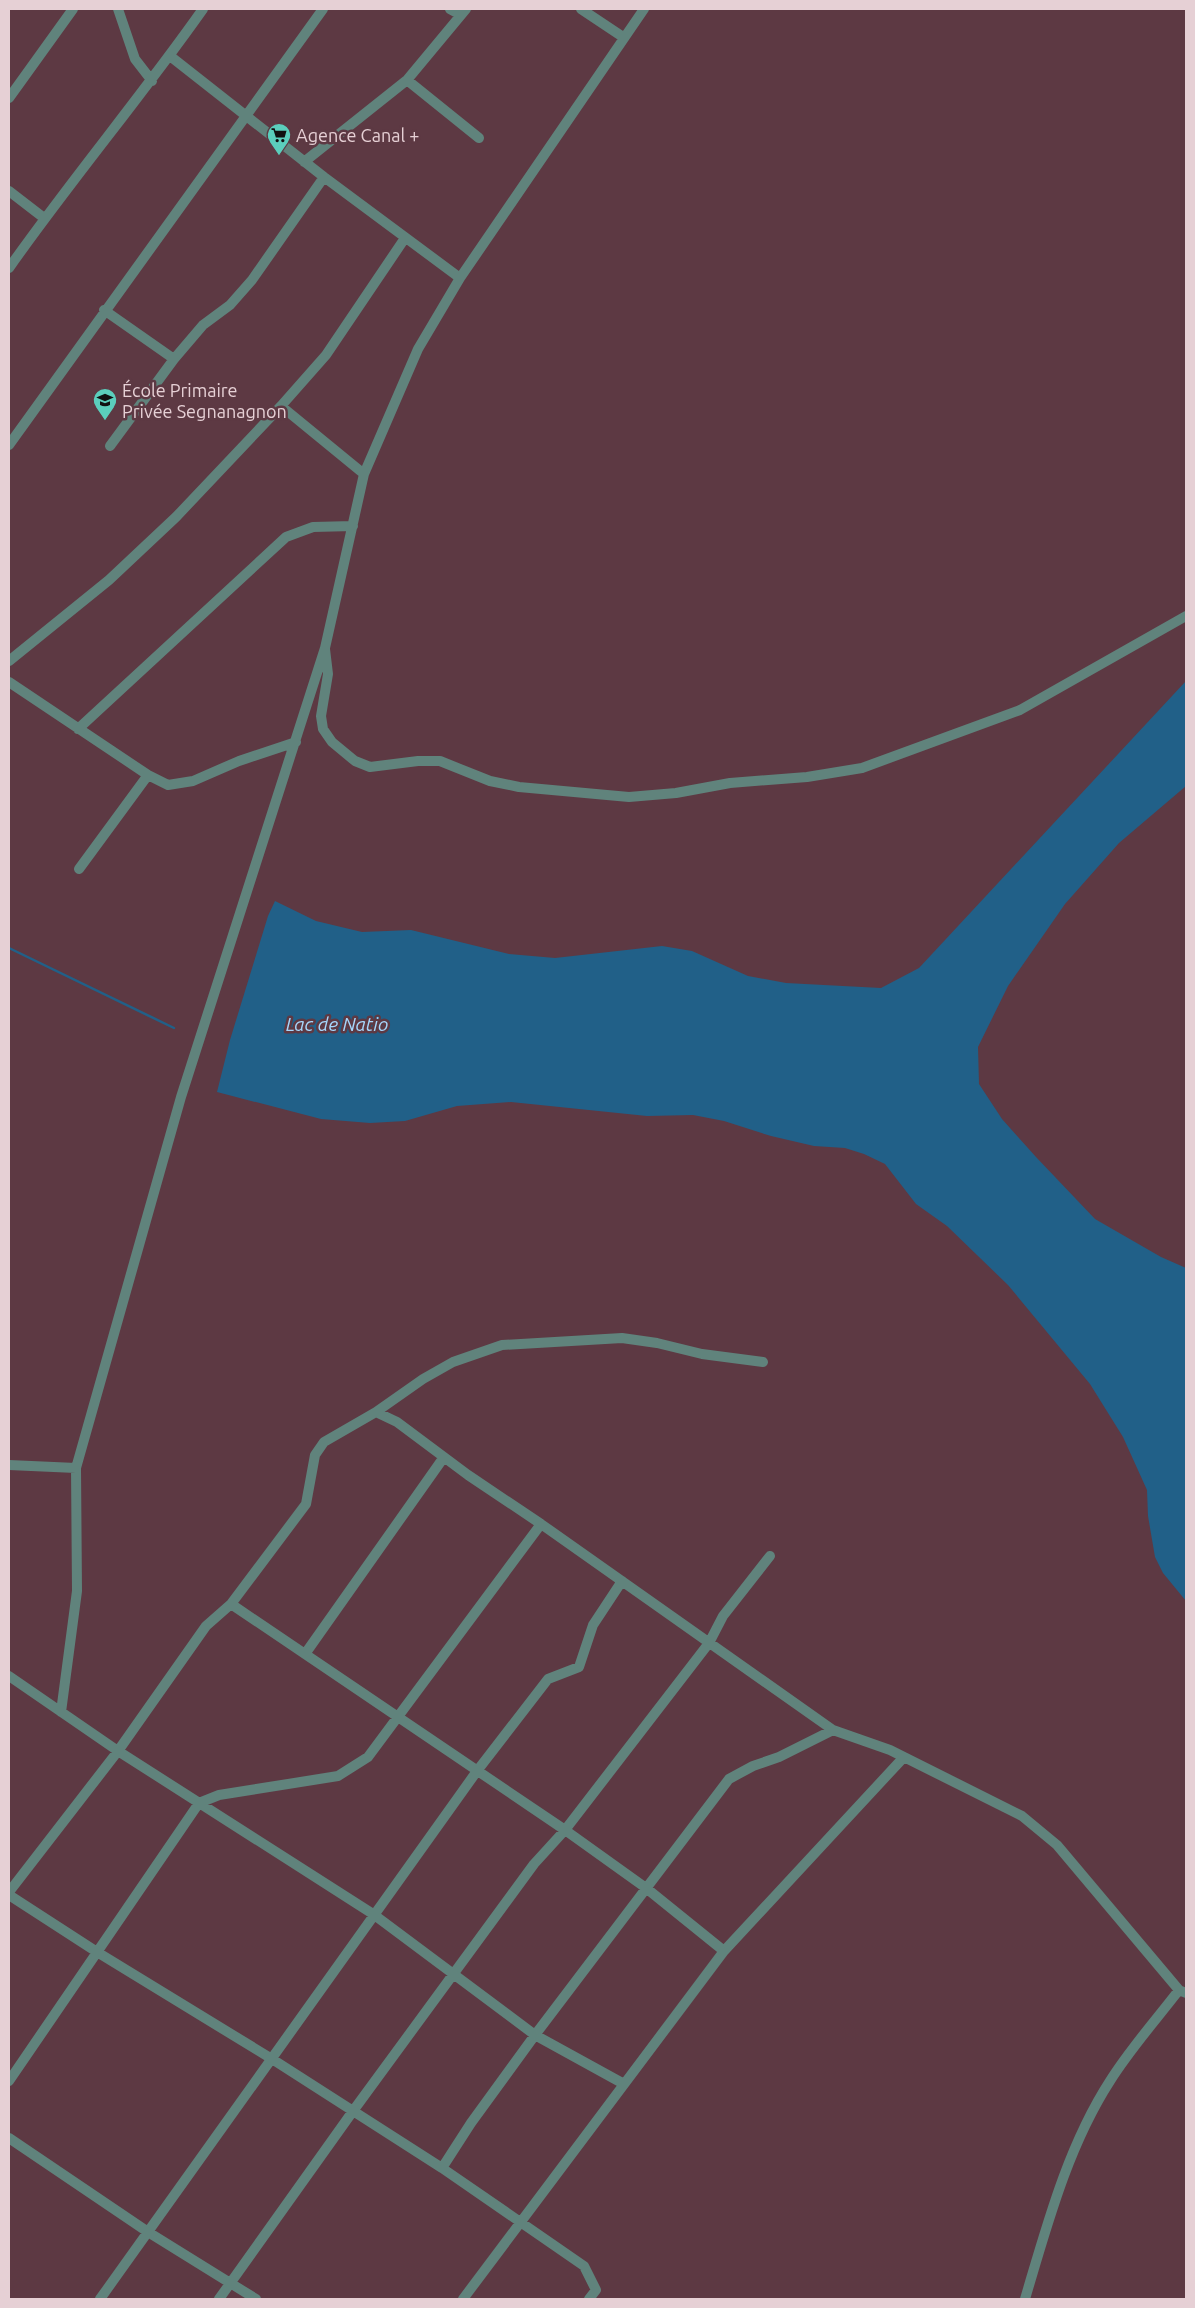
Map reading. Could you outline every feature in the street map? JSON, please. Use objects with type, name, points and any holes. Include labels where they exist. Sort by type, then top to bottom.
[{"type":"street","points":[[9,98],[73,9]]},
{"type":"street","points":[[118,9],[135,59],[152,81]]},
{"type":"street","points":[[9,268],[44,218],[152,81],[203,9]]},
{"type":"street","points":[[10,439],[247,116],[323,9]]},
{"type":"street","points":[[304,162],[407,80],[463,12],[450,9]]},
{"type":"street","points":[[581,9],[623,37]]},
{"type":"street","points":[[61,1712],[77,1591],[76,1468],[181,1097],[325,648],[364,474],[418,349],[460,278],[623,37],[644,9]]},
{"type":"street","points":[[170,56],[324,178],[460,278]]},
{"type":"street","points":[[407,80],[478,138]]},
{"type":"street","points":[[110,446],[174,359],[203,325],[230,305],[252,280],[324,178]]},
{"type":"street","points":[[9,191],[44,218]]},
{"type":"street","points":[[9,661],[109,580],[176,517],[281,406],[326,354],[405,238]]},
{"type":"street","points":[[104,310],[174,359]]},
{"type":"street","points":[[281,406],[364,474]]},
{"type":"street","points":[[78,729],[286,536],[313,527],[353,526]]},
{"type":"street","points":[[325,648],[328,674],[322,716],[323,729],[332,742],[355,761],[370,767],[418,761],[440,761],[490,781],[519,787],[630,797],[676,793],[730,783],[807,777],[862,768],[1020,710],[1186,616]]},
{"type":"street","points":[[9,682],[148,775],[168,785],[193,782],[239,761],[296,742]]},
{"type":"street","points":[[79,868],[148,775]]},
{"type":"street","points":[[589,2299],[596,2290],[584,2266],[442,2168],[272,2059],[97,1952],[9,1894],[118,1751],[206,1626],[231,1604],[306,1504],[315,1454],[324,1442],[376,1412],[423,1379],[453,1362],[502,1345],[622,1338],[702,1354],[763,1362]]},
{"type":"street","points":[[376,1412],[397,1422],[833,1730],[904,1757],[1022,1816],[1057,1844],[1183,1992],[1110,2080],[1081,2134],[1046,2229],[1025,2299]]},
{"type":"street","points":[[304,1654],[444,1457]]},
{"type":"street","points":[[9,1465],[76,1468]]},
{"type":"street","points":[[9,2082],[199,1803],[219,1795],[338,1776],[368,1757],[541,1524]]},
{"type":"street","points":[[219,2299],[353,2111],[454,1976],[534,1864],[565,1830],[709,1643],[722,1616],[770,1556]]},
{"type":"street","points":[[100,2299],[373,1914],[477,1771],[548,1679],[579,1667],[593,1624],[622,1581]]},
{"type":"street","points":[[231,1604],[565,1830],[646,1888],[724,1951]]},
{"type":"street","points":[[9,1676],[118,1751],[373,1914],[535,2035],[624,2084]]},
{"type":"street","points":[[442,2168],[470,2123],[729,1779],[753,1766],[779,1757],[833,1730]]},
{"type":"street","points":[[463,2299],[724,1951],[904,1757]]},
{"type":"street","points":[[9,2138],[148,2232],[256,2299]]},
{"type":"water","name":"Lac de Natio","points":[[1186,681],[1186,786],[1119,843],[1065,904],[1008,986],[978,1047],[979,1084],[1002,1119],[1036,1157],[1095,1219],[1161,1257],[1186,1268],[1186,1601],[1163,1573],[1155,1557],[1148,1516],[1147,1490],[1123,1437],[1090,1384],[1008,1285],[947,1226],[916,1204],[885,1164],[845,1148],[814,1146],[771,1136],[724,1121],[693,1115],[647,1116],[511,1102],[457,1106],[405,1121],[370,1123],[321,1119],[217,1092],[230,1040],[268,916],[275,901],[316,921],[362,932],[411,930],[509,954],[555,958],[662,946],[692,951],[748,976],[786,983],[881,988],[919,968]]},
{"type":"waterway","points":[[9,948],[174,1028]]},
{"type":"place","name":"Agence Canal +","points":[[279,156]]},
{"type":"place","name":"École Primaire Privée Segnanagnon","points":[[105,421]]}]
